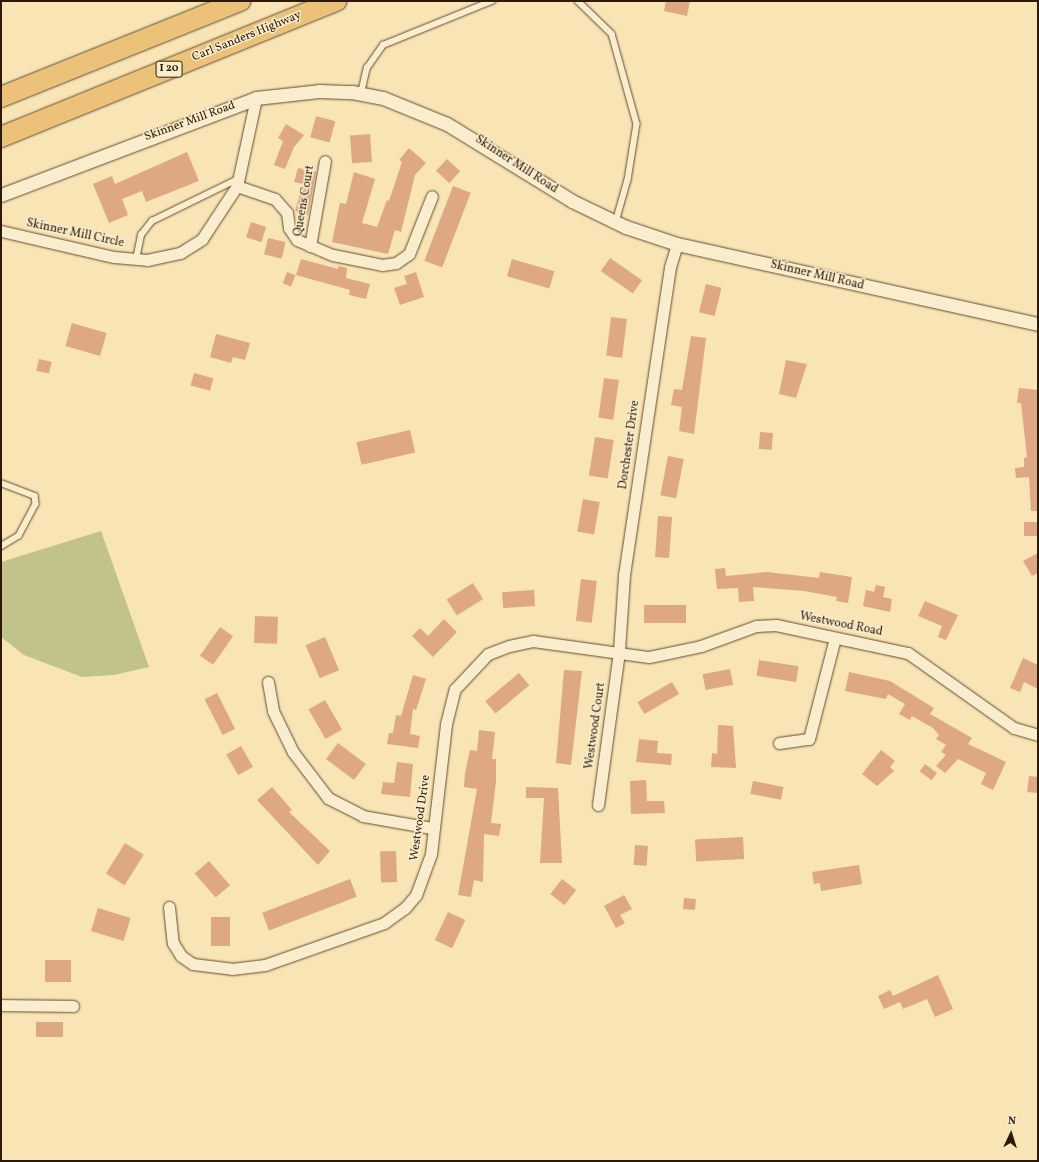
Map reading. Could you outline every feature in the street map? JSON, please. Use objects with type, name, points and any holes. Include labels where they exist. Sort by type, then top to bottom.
[{"type":"highway","points":[[1,97],[240,1]]},
{"type":"highway","name":"Carl Sanders Highway","points":[[1,137],[336,1]]},
{"type":"street","name":"Skinner Mill Road","points":[[1,195],[256,98],[319,91],[360,94],[383,98],[447,124],[572,201],[616,223],[677,244],[1038,324]]},
{"type":"street","name":"Skinner Mill Circle","points":[[1,231],[107,256],[136,259],[180,253],[202,239],[238,183],[256,98]]},
{"type":"street","name":"Queens Court","points":[[310,246],[325,161]]},
{"type":"street","points":[[238,183],[276,199],[287,212],[289,228],[297,240],[333,255],[382,265],[396,263],[409,254],[432,196]]},
{"type":"street","name":"Dorchester Drive","points":[[619,651],[624,575],[670,267],[677,244]]},
{"type":"street","name":"Westwood Road","points":[[619,651],[649,657],[671,655],[756,626],[776,625],[908,653],[1014,728],[1038,735]]},
{"type":"street","points":[[779,743],[809,739],[835,638]]},
{"type":"street","name":"Westwood Drive","points":[[169,907],[173,942],[181,956],[193,964],[232,970],[265,965],[384,923],[405,908],[426,874],[446,724],[455,689],[470,670],[488,654],[533,641],[619,651]]},
{"type":"street","name":"Westwood Court","points":[[598,805],[619,651]]},
{"type":"street","points":[[268,682],[273,712],[293,752],[328,798],[363,816],[432,828]]},
{"type":"street","points":[[1,1005],[73,1006]]},
{"type":"lane","points":[[360,94],[367,68],[383,45],[492,1]]},
{"type":"lane","points":[[578,1],[612,34],[637,124],[628,180],[616,223]]},
{"type":"lane","points":[[136,259],[141,235],[152,221],[238,183]]},
{"type":"lane","points":[[1,483],[35,496],[36,504],[19,536],[1,547]]},
{"type":"green space","points":[[101,531],[149,667],[114,675],[82,677],[24,655],[1,637],[1,562]]},
{"type":"building","points":[[666,1],[690,1],[687,16],[664,11]]},
{"type":"building","points":[[316,116],[335,121],[330,142],[310,137]]},
{"type":"building","points":[[286,124],[304,135],[294,147],[285,169],[274,165],[283,141],[278,138]]},
{"type":"building","points":[[370,134],[372,162],[352,163],[350,135]]},
{"type":"building","points":[[409,148],[426,163],[415,175],[401,232],[395,230],[388,254],[332,242],[340,203],[346,204],[354,172],[375,179],[362,223],[377,227],[387,200],[389,201],[402,162],[399,160]]},
{"type":"building","points":[[187,152],[199,181],[146,202],[142,191],[122,199],[128,215],[109,223],[93,184],[112,176],[115,184]]},
{"type":"building","points":[[447,159],[460,171],[449,183],[436,171]]},
{"type":"building","points":[[298,168],[316,172],[308,215],[295,211],[303,184],[294,182]]},
{"type":"building","points":[[453,186],[471,193],[442,267],[424,261]]},
{"type":"building","points":[[251,222],[266,227],[261,242],[246,237]]},
{"type":"building","points":[[268,238],[286,242],[282,259],[264,255]]},
{"type":"building","points":[[610,258],[642,280],[633,293],[601,271]]},
{"type":"building","points":[[301,259],[338,269],[338,266],[347,268],[346,278],[370,284],[366,299],[349,295],[350,290],[296,275]]},
{"type":"building","points":[[512,259],[554,271],[549,288],[507,276]]},
{"type":"building","points":[[287,272],[295,275],[291,286],[283,283]]},
{"type":"building","points":[[416,272],[424,297],[400,305],[394,288],[407,284],[404,276]]},
{"type":"building","points":[[706,284],[722,288],[715,316],[699,312]]},
{"type":"building","points":[[611,317],[627,319],[622,358],[606,356]]},
{"type":"building","points":[[72,323],[107,333],[100,356],[65,346]]},
{"type":"building","points":[[216,334],[250,343],[245,360],[233,357],[231,363],[210,357]]},
{"type":"building","points":[[691,336],[706,338],[694,434],[679,431],[682,407],[671,405],[674,389],[682,390]]},
{"type":"building","points":[[39,359],[52,362],[49,374],[36,371]]},
{"type":"building","points":[[786,360],[807,364],[796,398],[779,394]]},
{"type":"building","points":[[194,373],[213,378],[210,391],[191,386]]},
{"type":"building","points":[[604,378],[619,380],[613,420],[598,418]]},
{"type":"building","points":[[1019,388],[1038,390],[1038,511],[1031,511],[1029,477],[1016,478],[1015,468],[1024,467],[1024,458],[1027,457],[1021,403],[1017,403]]},
{"type":"building","points":[[410,430],[415,452],[362,465],[356,442]]},
{"type":"building","points":[[760,432],[773,433],[772,450],[759,449]]},
{"type":"building","points":[[595,437],[614,440],[608,478],[589,476]]},
{"type":"building","points":[[668,456],[684,459],[676,498],[660,495]]},
{"type":"building","points":[[583,499],[600,502],[594,534],[577,531]]},
{"type":"building","points":[[658,516],[672,517],[669,558],[655,557]]},
{"type":"building","points":[[1024,522],[1038,522],[1038,536],[1024,536]]},
{"type":"building","points":[[1038,553],[1038,573],[1032,576],[1023,561]]},
{"type":"building","points":[[725,568],[726,576],[767,572],[819,578],[820,572],[852,577],[848,603],[836,601],[837,597],[804,591],[753,587],[754,601],[739,602],[738,588],[717,589],[715,569]]},
{"type":"building","points":[[581,579],[597,581],[592,623],[576,621]]},
{"type":"building","points":[[473,583],[483,599],[457,616],[447,599]]},
{"type":"building","points":[[876,585],[885,587],[883,597],[892,599],[890,612],[863,606],[866,590],[874,592]]},
{"type":"building","points":[[534,590],[535,606],[503,608],[502,592]]},
{"type":"building","points":[[925,601],[958,615],[946,640],[938,637],[942,626],[918,616]]},
{"type":"building","points":[[644,605],[686,605],[686,623],[644,623]]},
{"type":"building","points":[[255,616],[278,617],[277,644],[254,643]]},
{"type":"building","points":[[444,619],[457,632],[433,657],[412,636],[420,628],[428,636]]},
{"type":"building","points":[[220,627],[233,636],[213,665],[200,656]]},
{"type":"building","points":[[325,637],[339,670],[320,678],[306,645]]},
{"type":"building","points":[[1023,658],[1038,665],[1038,689],[1024,682],[1020,692],[1010,688]]},
{"type":"building","points":[[759,660],[799,666],[796,682],[756,676]]},
{"type":"building","points":[[730,669],[733,685],[706,690],[703,674]]},
{"type":"building","points":[[564,670],[582,671],[571,765],[556,763]]},
{"type":"building","points":[[849,672],[890,681],[934,708],[930,714],[972,738],[968,744],[1006,762],[993,790],[981,784],[986,773],[958,759],[945,773],[936,766],[946,755],[941,752],[946,745],[936,739],[939,735],[933,728],[912,716],[910,720],[899,714],[905,704],[888,694],[886,699],[845,691]]},
{"type":"building","points":[[519,673],[529,685],[496,714],[485,701]]},
{"type":"building","points":[[413,675],[426,679],[416,710],[413,709],[410,734],[420,736],[418,748],[387,744],[389,733],[393,733],[396,715],[401,716]]},
{"type":"building","points":[[672,682],[679,694],[644,714],[637,702]]},
{"type":"building","points":[[217,693],[235,729],[223,735],[205,699]]},
{"type":"building","points":[[325,700],[342,729],[326,739],[309,710]]},
{"type":"building","points":[[718,725],[733,726],[736,768],[711,767],[712,753],[717,754]]},
{"type":"building","points":[[479,730],[495,732],[492,759],[496,759],[496,781],[491,823],[501,824],[499,836],[484,834],[483,882],[474,880],[471,897],[458,895],[477,789],[464,787],[465,773],[470,750],[477,751]]},
{"type":"building","points":[[639,739],[658,741],[657,753],[672,754],[671,765],[636,762]]},
{"type":"building","points":[[338,743],[366,764],[354,780],[326,759]]},
{"type":"building","points":[[241,746],[253,767],[238,775],[226,754]]},
{"type":"building","points":[[881,750],[895,761],[890,767],[894,771],[877,786],[862,774]]},
{"type":"building","points":[[397,762],[413,764],[410,797],[381,794],[383,782],[394,783]]},
{"type":"building","points":[[925,764],[937,773],[932,780],[920,771]]},
{"type":"building","points":[[1029,776],[1038,777],[1038,793],[1027,792]]},
{"type":"building","points":[[646,780],[647,801],[664,801],[665,813],[631,814],[630,781]]},
{"type":"building","points":[[753,781],[783,787],[781,800],[751,794]]},
{"type":"building","points":[[272,787],[292,810],[289,812],[330,851],[318,865],[257,800]]},
{"type":"building","points":[[526,787],[558,788],[562,863],[540,863],[544,798],[526,798]]},
{"type":"building","points":[[743,837],[744,859],[696,861],[695,840]]},
{"type":"building","points":[[125,843],[144,855],[125,885],[106,874]]},
{"type":"building","points":[[635,845],[648,846],[647,866],[634,865]]},
{"type":"building","points":[[396,851],[397,882],[381,883],[380,852]]},
{"type":"building","points":[[209,861],[230,885],[216,898],[195,873]]},
{"type":"building","points":[[859,865],[862,884],[821,891],[820,883],[814,884],[812,872]]},
{"type":"building","points":[[350,879],[357,897],[269,930],[262,913]]},
{"type":"building","points":[[562,879],[576,890],[564,905],[550,894]]},
{"type":"building","points":[[624,895],[632,909],[620,915],[625,923],[616,928],[604,906]]},
{"type":"building","points":[[684,898],[696,899],[695,910],[683,909]]},
{"type":"building","points":[[98,908],[131,918],[123,941],[91,931]]},
{"type":"building","points":[[448,912],[465,920],[452,948],[435,940]]},
{"type":"building","points":[[211,917],[230,917],[230,946],[211,946]]},
{"type":"building","points":[[45,960],[71,960],[71,982],[45,982]]},
{"type":"building","points":[[938,975],[953,1009],[935,1017],[927,999],[903,1009],[900,1002],[884,1009],[878,996],[890,990],[893,996]]},
{"type":"building","points":[[36,1022],[63,1022],[63,1037],[36,1037]]}]
